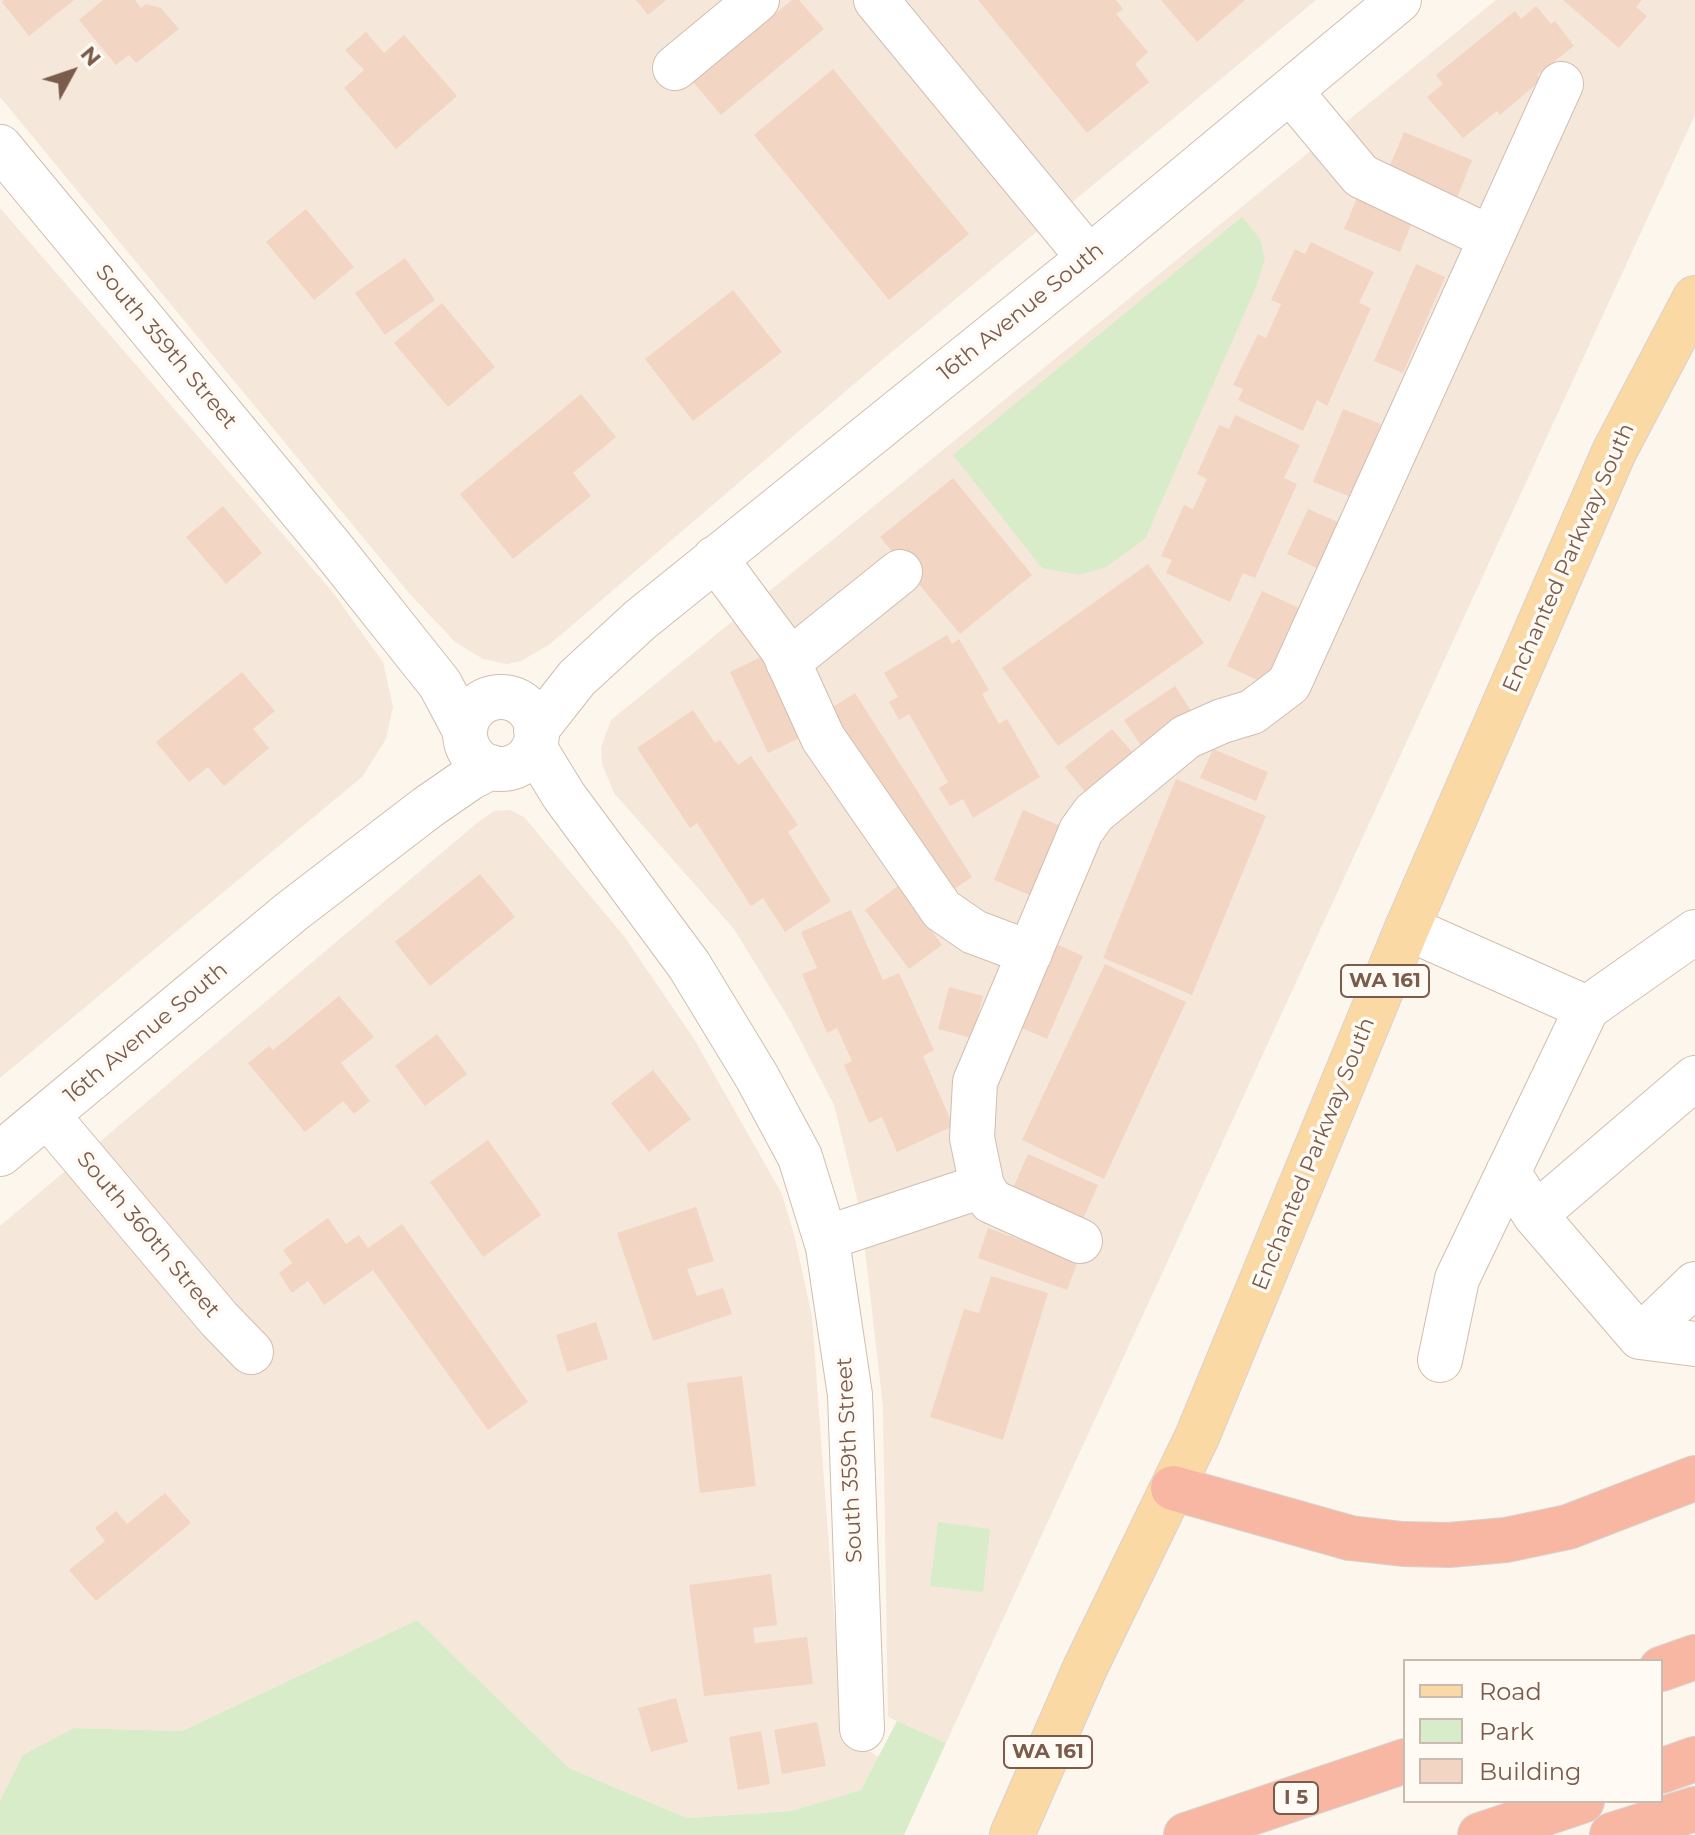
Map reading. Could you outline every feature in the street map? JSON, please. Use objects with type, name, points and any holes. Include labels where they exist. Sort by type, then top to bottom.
[{"type":"highway","points":[[1173,1488],[1350,1538],[1449,1545],[1506,1540],[1568,1527],[1695,1478]]},
{"type":"highway","points":[[1663,1668],[1695,1657]]},
{"type":"highway","points":[[1663,1770],[1695,1759]]},
{"type":"highway","name":"I 5","points":[[1186,1835],[1403,1762]]},
{"type":"highway","points":[[1480,1835],[1576,1803]]},
{"type":"highway","points":[[1612,1835],[1695,1809]]},
{"type":"main road","name":"Enchanted Parkway South","points":[[1012,1835],[1085,1668],[1213,1400],[1407,928],[1614,452],[1692,312]]},
{"type":"street","points":[[675,68],[757,0]]},
{"type":"street","points":[[876,0],[1089,258]]},
{"type":"street","name":"16th Avenue South","points":[[0,1154],[291,912],[412,797],[501,735],[555,678],[640,620],[1089,258],[1392,2]]},
{"type":"street","points":[[1080,1241],[991,1201],[982,1186],[972,1138],[975,1082],[1081,831],[1094,813],[1186,737],[1252,712],[1289,684],[1561,84]]},
{"type":"street","points":[[1290,91],[1361,176],[1491,238]]},
{"type":"street","name":"South 359th Street","points":[[0,147],[331,547],[436,657],[501,735],[528,782],[616,866],[689,965],[757,1077],[800,1157],[826,1238],[850,1395],[862,1729]]},
{"type":"street","points":[[715,558],[783,650],[823,738],[942,910],[974,932],[1030,953]]},
{"type":"street","points":[[788,662],[900,572]]},
{"type":"street","points":[[1407,928],[1587,1008]]},
{"type":"street","points":[[1440,1360],[1457,1279],[1587,1008],[1695,932]]},
{"type":"street","points":[[1535,1215],[1695,1078]]},
{"type":"street","name":"South 360th Street","points":[[47,1115],[219,1319],[251,1352]]},
{"type":"street","points":[[1508,1172],[1535,1215],[1640,1337],[1695,1344]]},
{"type":"street","points":[[826,1238],[982,1186]]},
{"type":"street","points":[[1640,1337],[1695,1284]]},
{"type":"shaded area","points":[[0,0],[1316,0],[881,361],[549,645],[521,661],[507,664],[483,659],[455,642],[408,592],[0,97]]},
{"type":"shaded area","points":[[1496,0],[1695,0],[1695,115],[946,1743],[888,1717],[883,1407],[861,1215],[834,1105],[791,1022],[734,929],[614,793],[602,764],[601,747],[611,720]]},
{"type":"shaded area","points":[[0,208],[331,590],[383,662],[393,707],[386,739],[362,777],[0,1078]]},
{"type":"shaded area","points":[[510,810],[524,817],[624,936],[694,1039],[782,1194],[812,1317],[843,1736],[879,1757],[861,1790],[791,1811],[687,1818],[569,1768],[417,1620],[182,1731],[74,1728],[0,1801],[0,1226],[477,823],[494,811]]},
{"type":"green space","points":[[1242,217],[1260,239],[1265,259],[1256,287],[1145,539],[1106,567],[1079,575],[1042,568],[953,455]]},
{"type":"green space","points":[[938,1522],[990,1529],[983,1592],[930,1586]]},
{"type":"green space","points":[[417,1620],[569,1768],[687,1818],[791,1811],[861,1790],[897,1721],[946,1743],[904,1835],[0,1835],[0,1801],[23,1755],[74,1728],[182,1731]]},
{"type":"building","points":[[74,0],[29,36],[2,2]]},
{"type":"building","points":[[103,0],[135,0],[141,8],[146,4],[161,8],[179,29],[136,63],[129,55],[116,65],[79,20]]},
{"type":"building","points":[[636,0],[666,0],[648,15]]},
{"type":"building","points":[[792,0],[799,0],[824,29],[721,115],[693,82]]},
{"type":"building","points":[[978,0],[1116,0],[1123,9],[1116,14],[1148,52],[1135,64],[1149,82],[1087,133]]},
{"type":"building","points":[[1161,0],[1245,0],[1197,42]]},
{"type":"building","points":[[1563,0],[1642,0],[1636,7],[1647,16],[1619,48]]},
{"type":"building","points":[[1536,6],[1551,24],[1555,21],[1574,46],[1537,75],[1541,80],[1500,115],[1497,111],[1463,138],[1427,97],[1443,84],[1436,75],[1515,11],[1521,19]]},
{"type":"building","points":[[366,32],[384,53],[404,35],[457,96],[396,149],[344,88],[364,70],[345,50]]},
{"type":"building","points":[[833,69],[969,234],[889,300],[754,135]]},
{"type":"building","points":[[1404,132],[1472,160],[1457,198],[1388,170]]},
{"type":"building","points":[[1357,198],[1412,222],[1400,252],[1344,229]]},
{"type":"building","points":[[306,209],[354,267],[314,300],[266,242]]},
{"type":"building","points":[[1311,242],[1374,272],[1359,303],[1371,308],[1327,406],[1317,400],[1303,431],[1238,400],[1243,389],[1233,385],[1258,334],[1266,338],[1281,304],[1271,300],[1295,249],[1305,254]]},
{"type":"building","points":[[405,258],[435,300],[385,335],[355,293]]},
{"type":"building","points":[[1416,264],[1445,277],[1403,373],[1374,361]]},
{"type":"building","points":[[733,290],[782,352],[693,421],[645,359]]},
{"type":"building","points":[[442,303],[495,367],[448,407],[394,343]]},
{"type":"building","points":[[581,394],[616,437],[573,473],[591,496],[513,559],[460,494]]},
{"type":"building","points":[[1343,409],[1381,424],[1351,497],[1313,482]]},
{"type":"building","points":[[1235,415],[1300,445],[1284,478],[1297,484],[1255,578],[1243,573],[1230,602],[1166,573],[1172,560],[1161,556],[1184,505],[1193,509],[1207,479],[1197,474],[1219,425],[1229,429]]},
{"type":"building","points":[[953,478],[1032,575],[960,634],[880,537]]},
{"type":"building","points":[[223,506],[262,553],[226,584],[186,537]]},
{"type":"building","points":[[1308,509],[1338,522],[1317,568],[1287,554]]},
{"type":"building","points":[[1148,564],[1204,643],[1058,746],[1002,668]]},
{"type":"building","points":[[1262,591],[1299,608],[1264,683],[1227,666]]},
{"type":"building","points":[[947,635],[952,644],[959,639],[989,690],[982,694],[999,724],[1007,719],[1040,777],[973,818],[963,799],[950,806],[939,788],[948,782],[909,714],[899,720],[889,702],[898,697],[884,673]]},
{"type":"building","points":[[761,657],[800,738],[768,753],[730,672]]},
{"type":"building","points":[[242,672],[275,711],[253,729],[269,748],[224,786],[208,767],[189,782],[156,742]]},
{"type":"building","points":[[1175,686],[1193,714],[1142,747],[1124,720]]},
{"type":"building","points":[[855,693],[972,877],[945,895],[828,710]]},
{"type":"building","points":[[693,710],[715,743],[720,740],[738,765],[751,756],[798,825],[788,832],[831,901],[785,932],[763,898],[751,906],[697,823],[690,828],[637,748]]},
{"type":"building","points":[[1112,729],[1134,754],[1086,793],[1065,767]]},
{"type":"building","points":[[1213,749],[1268,772],[1256,801],[1200,778]]},
{"type":"building","points":[[1176,779],[1266,816],[1192,995],[1103,958]]},
{"type":"building","points":[[1023,810],[1063,827],[1034,897],[994,880]]},
{"type":"building","points":[[480,874],[515,917],[430,986],[395,942]]},
{"type":"building","points":[[898,886],[942,945],[909,969],[865,910]]},
{"type":"building","points":[[851,910],[883,980],[899,973],[934,1050],[923,1056],[953,1126],[897,1152],[882,1117],[869,1123],[844,1065],[852,1061],[837,1028],[827,1033],[802,974],[817,968],[801,932]]},
{"type":"building","points":[[1054,943],[1083,956],[1047,1039],[1017,1026]]},
{"type":"building","points":[[1105,964],[1186,1002],[1104,1179],[1022,1140]]},
{"type":"building","points":[[949,987],[983,996],[972,1038],[938,1029]]},
{"type":"building","points":[[339,996],[374,1037],[341,1063],[370,1101],[354,1114],[343,1101],[305,1132],[248,1063],[269,1046],[273,1050]]},
{"type":"building","points":[[437,1034],[467,1074],[425,1106],[395,1066]]},
{"type":"building","points":[[653,1070],[691,1119],[649,1152],[611,1103]]},
{"type":"building","points":[[488,1140],[541,1215],[483,1257],[430,1182]]},
{"type":"building","points":[[1028,1154],[1098,1185],[1083,1219],[1013,1188]]},
{"type":"building","points":[[696,1207],[714,1261],[687,1269],[697,1296],[723,1288],[732,1314],[653,1341],[617,1233]]},
{"type":"building","points":[[328,1218],[346,1244],[359,1235],[368,1248],[402,1224],[528,1402],[488,1430],[373,1270],[324,1305],[308,1281],[292,1293],[279,1273],[292,1263],[283,1250]]},
{"type":"building","points":[[988,1228],[1078,1261],[1067,1290],[978,1258]]},
{"type":"building","points":[[991,1276],[1048,1293],[1003,1440],[930,1417],[964,1309],[979,1313]]},
{"type":"building","points":[[596,1322],[608,1359],[567,1372],[556,1335]]},
{"type":"building","points":[[742,1376],[756,1486],[700,1493],[687,1383]]},
{"type":"building","points":[[165,1493],[191,1523],[96,1601],[69,1570],[105,1541],[95,1528],[116,1511],[127,1524]]},
{"type":"building","points":[[771,1574],[777,1625],[753,1628],[755,1643],[807,1637],[813,1684],[704,1696],[689,1585]]},
{"type":"building","points":[[676,1698],[688,1742],[651,1752],[638,1708]]},
{"type":"building","points":[[817,1722],[826,1766],[782,1774],[774,1730]]},
{"type":"building","points":[[761,1731],[770,1784],[738,1790],[729,1737]]}]
